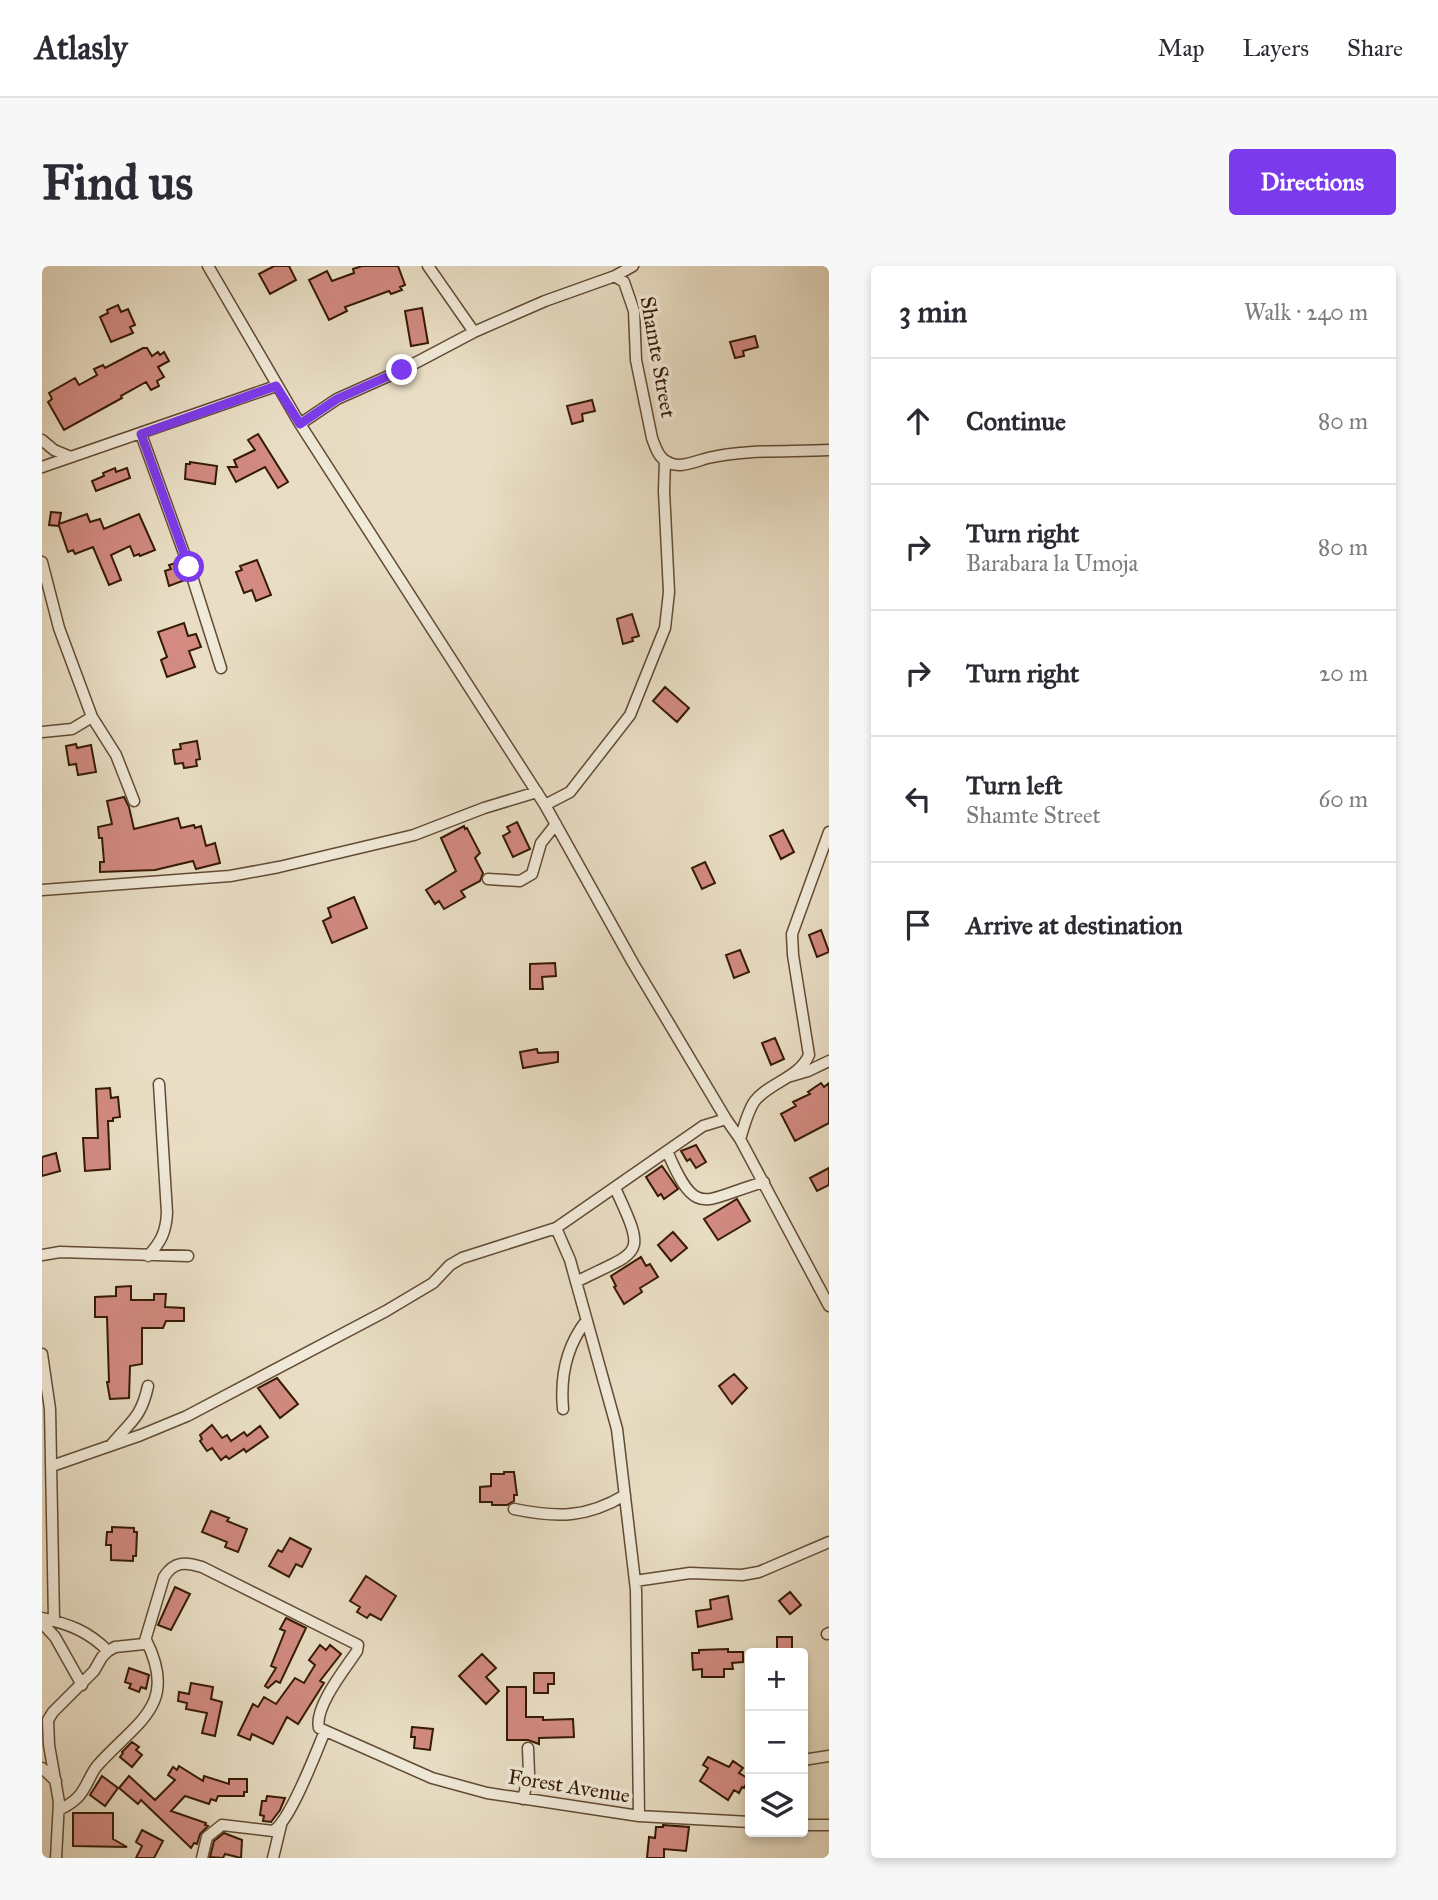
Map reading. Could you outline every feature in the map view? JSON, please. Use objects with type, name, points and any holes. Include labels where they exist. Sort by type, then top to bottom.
[{"type":"street","points":[[208,266],[276,386],[537,792],[633,962],[740,1139],[829,1306]]},
{"type":"street","points":[[428,266],[474,332]]},
{"type":"street","points":[[615,276],[633,266]]},
{"type":"street","name":"Shamte Street","points":[[300,424],[337,399],[402,370],[474,332],[545,301],[615,276],[624,282],[634,311],[636,360],[652,438],[655,448],[666,461]]},
{"type":"street","points":[[42,467],[276,386]]},
{"type":"street","points":[[141,434],[189,567],[221,668]]},
{"type":"street","points":[[42,440],[54,450],[71,457]]},
{"type":"street","points":[[545,806],[570,792],[630,715],[665,628],[669,592],[664,491],[666,461],[677,465],[730,454],[829,450]]},
{"type":"street","points":[[42,562],[59,628],[92,717],[116,755],[134,802]]},
{"type":"street","points":[[42,732],[72,729],[92,717]]},
{"type":"street","points":[[42,890],[230,876],[279,867],[414,835],[484,808],[537,792]]},
{"type":"street","points":[[488,879],[520,881],[532,874],[541,843],[556,824]]},
{"type":"street","points":[[740,1139],[754,1102],[804,1063],[809,1051],[801,1013],[792,934],[829,832]]},
{"type":"street","points":[[788,1076],[808,1071],[829,1061]]},
{"type":"street","points":[[148,1256],[161,1241],[166,1221],[167,1189],[159,1084]]},
{"type":"street","points":[[52,1466],[187,1416],[386,1311],[433,1283],[450,1265],[462,1258],[556,1228],[703,1126],[726,1119]]},
{"type":"street","points":[[667,1152],[681,1181],[697,1200],[704,1201],[764,1182]]},
{"type":"street","points":[[576,1282],[626,1258],[634,1249],[635,1233],[615,1188]]},
{"type":"street","points":[[556,1228],[576,1282],[617,1429],[635,1581],[639,1816]]},
{"type":"street","points":[[42,1255],[60,1252],[188,1256]]},
{"type":"street","points":[[563,1409],[562,1374],[574,1340],[586,1321]]},
{"type":"street","points":[[42,1354],[49,1398],[52,1466],[46,1620],[82,1685]]},
{"type":"street","points":[[110,1446],[137,1417],[144,1405],[148,1387]]},
{"type":"street","points":[[514,1509],[573,1515],[604,1507],[625,1495]]},
{"type":"street","points":[[635,1581],[690,1573],[760,1572],[829,1542]]},
{"type":"street","points":[[57,1858],[59,1810],[48,1720],[82,1685],[108,1651],[115,1647],[139,1646],[146,1640],[164,1577],[170,1568],[187,1563],[202,1567],[355,1642],[359,1648],[319,1714],[319,1728],[325,1731],[281,1825],[273,1858]]},
{"type":"street","points":[[46,1620],[80,1629],[94,1637],[108,1651]]},
{"type":"street","points":[[59,1810],[78,1798],[92,1772],[137,1725],[157,1697],[157,1664],[146,1640]]},
{"type":"street","name":"Forest Avenue","points":[[325,1731],[432,1778],[487,1793],[639,1816],[745,1822]]},
{"type":"street","points":[[523,1798],[529,1774],[528,1748]]},
{"type":"street","points":[[808,1759],[829,1756]]},
{"type":"street","points":[[42,1768],[57,1781]]},
{"type":"street","points":[[202,1858],[207,1837],[222,1825],[273,1831],[281,1825]]},
{"type":"street","points":[[808,1825],[829,1825]]},
{"type":"building","points":[[274,266],[289,266],[296,280],[270,294],[259,274]]},
{"type":"building","points":[[362,266],[398,266],[405,285],[400,287],[402,290],[391,294],[389,291],[345,307],[347,311],[329,320],[309,280],[327,271],[332,281],[354,273],[353,269]]},
{"type":"building","points":[[118,305],[121,312],[128,309],[135,325],[130,327],[133,333],[111,342],[100,317]]},
{"type":"building","points":[[422,308],[428,343],[411,346],[405,311]]},
{"type":"building","points":[[755,336],[758,347],[743,351],[744,356],[735,358],[730,342]]},
{"type":"building","points":[[147,348],[152,356],[164,352],[169,361],[158,367],[164,377],[157,381],[159,386],[151,390],[146,382],[64,430],[48,402],[52,399],[49,393],[75,378],[79,385],[97,375],[94,369],[103,365],[105,368]]},
{"type":"building","points":[[592,400],[595,411],[582,414],[583,421],[572,424],[567,406]]},
{"type":"building","points":[[258,434],[288,482],[278,488],[265,467],[236,482],[228,467],[237,467],[234,460],[255,450],[248,440]]},
{"type":"building","points":[[190,462],[217,466],[215,484],[185,479],[186,464]]},
{"type":"building","points":[[115,468],[116,472],[127,468],[130,478],[96,491],[92,481]]},
{"type":"building","points":[[51,512],[61,513],[59,524],[87,514],[90,522],[100,519],[104,529],[139,514],[155,550],[134,556],[130,546],[111,555],[121,580],[109,585],[93,547],[75,554],[73,550],[68,552],[59,526],[49,525]]},
{"type":"building","points":[[257,560],[271,595],[256,601],[252,590],[244,593],[236,572],[242,570],[240,566]]},
{"type":"building","points":[[179,562],[185,580],[169,586],[165,571],[171,569],[169,565]]},
{"type":"building","points":[[632,614],[639,636],[623,644],[617,619]]},
{"type":"building","points":[[184,623],[188,636],[196,634],[201,647],[189,651],[195,667],[167,677],[161,660],[167,657],[158,632]]},
{"type":"building","points":[[665,687],[689,708],[677,722],[653,701]]},
{"type":"building","points":[[197,741],[200,759],[196,760],[197,766],[184,768],[183,763],[175,764],[173,750],[181,749],[180,744]]},
{"type":"building","points":[[76,744],[77,748],[91,745],[96,772],[78,775],[76,764],[69,765],[66,746]]},
{"type":"building","points":[[124,797],[134,829],[178,818],[181,828],[201,826],[206,846],[215,843],[220,863],[196,869],[193,861],[155,870],[100,872],[100,862],[104,862],[98,827],[112,824],[107,801]]},
{"type":"building","points":[[517,822],[530,849],[513,857],[503,836],[510,832],[507,827]]},
{"type":"building","points":[[464,826],[480,853],[475,858],[483,873],[480,881],[461,891],[465,897],[444,909],[439,901],[435,904],[426,890],[456,871],[441,838]]},
{"type":"building","points":[[783,830],[794,852],[781,859],[770,836]]},
{"type":"building","points":[[705,862],[715,883],[702,889],[692,868]]},
{"type":"building","points":[[354,897],[367,928],[332,943],[323,921],[331,917],[328,908]]},
{"type":"building","points":[[821,930],[829,952],[817,957],[809,935]]},
{"type":"building","points":[[740,950],[749,972],[734,978],[726,955]]},
{"type":"building","points":[[555,963],[556,976],[542,977],[543,989],[530,989],[530,964]]},
{"type":"building","points":[[775,1038],[784,1059],[771,1065],[762,1043]]},
{"type":"building","points":[[537,1049],[538,1053],[558,1052],[558,1062],[523,1068],[520,1052]]},
{"type":"building","points":[[821,1083],[824,1087],[829,1083],[829,1123],[795,1141],[781,1114],[796,1106],[793,1102],[810,1094],[808,1092]]},
{"type":"building","points":[[110,1088],[111,1098],[118,1097],[120,1117],[108,1121],[110,1169],[85,1171],[83,1138],[98,1138],[96,1089]]},
{"type":"building","points":[[696,1145],[706,1162],[696,1168],[690,1159],[687,1161],[681,1151]]},
{"type":"building","points":[[56,1153],[60,1171],[42,1176],[42,1157]]},
{"type":"building","points":[[662,1166],[678,1189],[664,1199],[661,1194],[658,1196],[646,1177]]},
{"type":"building","points":[[829,1168],[829,1185],[817,1191],[810,1178]]},
{"type":"building","points":[[737,1199],[750,1221],[718,1240],[704,1219]]},
{"type":"building","points":[[673,1232],[687,1248],[671,1261],[658,1245]]},
{"type":"building","points":[[641,1257],[646,1266],[650,1264],[658,1277],[640,1288],[642,1292],[624,1304],[611,1276]]},
{"type":"building","points":[[131,1286],[131,1300],[154,1300],[154,1294],[166,1294],[165,1307],[184,1308],[184,1321],[166,1321],[163,1328],[142,1328],[142,1364],[130,1366],[129,1398],[110,1399],[107,1382],[107,1317],[95,1317],[95,1297],[116,1296],[116,1287]]},
{"type":"building","points":[[734,1374],[747,1388],[732,1404],[719,1386]]},
{"type":"building","points":[[277,1378],[298,1404],[280,1418],[258,1388]]},
{"type":"building","points":[[212,1425],[222,1438],[227,1435],[231,1441],[244,1432],[247,1436],[260,1426],[268,1437],[246,1452],[244,1449],[229,1459],[226,1456],[221,1460],[212,1448],[207,1451],[200,1441],[200,1435]]},
{"type":"building","points":[[514,1472],[517,1495],[514,1495],[514,1501],[507,1505],[480,1502],[480,1487],[491,1486],[491,1474]]},
{"type":"building","points":[[211,1511],[247,1529],[238,1552],[225,1547],[227,1542],[202,1532]]},
{"type":"building","points":[[112,1527],[134,1528],[134,1532],[137,1532],[136,1556],[133,1556],[133,1561],[111,1560],[111,1545],[106,1545],[107,1532],[112,1532]]},
{"type":"building","points":[[290,1538],[311,1549],[302,1567],[296,1564],[289,1577],[269,1566],[278,1550],[282,1552]]},
{"type":"building","points":[[366,1576],[396,1596],[381,1620],[370,1614],[367,1618],[357,1612],[360,1607],[350,1601]]},
{"type":"building","points":[[175,1587],[190,1594],[171,1630],[158,1625]]},
{"type":"building","points":[[790,1592],[801,1605],[790,1614],[779,1601]]},
{"type":"building","points":[[728,1596],[732,1619],[698,1627],[696,1611],[711,1609],[710,1600]]},
{"type":"building","points":[[286,1618],[306,1628],[280,1683],[276,1681],[268,1688],[265,1686],[276,1668],[271,1666],[285,1631],[280,1629]]},
{"type":"building","points":[[777,1637],[792,1637],[792,1648],[777,1648]]},
{"type":"building","points":[[320,1645],[326,1650],[330,1645],[341,1654],[320,1681],[324,1683],[298,1724],[287,1717],[273,1744],[252,1734],[250,1740],[238,1735],[253,1704],[258,1707],[264,1697],[276,1704],[295,1678],[304,1683],[315,1665],[309,1660]]},
{"type":"building","points":[[728,1649],[728,1652],[743,1652],[743,1662],[732,1663],[733,1669],[724,1669],[724,1677],[702,1677],[702,1669],[693,1670],[692,1653],[699,1653],[699,1650]]},
{"type":"building","points":[[482,1654],[496,1668],[486,1677],[499,1691],[486,1704],[459,1676]]},
{"type":"building","points":[[129,1668],[149,1675],[146,1689],[141,1687],[139,1692],[129,1688],[131,1684],[125,1682]]},
{"type":"building","points":[[534,1673],[554,1673],[554,1684],[548,1684],[548,1693],[534,1693]]},
{"type":"building","points":[[191,1683],[213,1687],[211,1699],[222,1702],[215,1736],[202,1733],[207,1713],[186,1709],[187,1703],[178,1701],[179,1692],[189,1694]]},
{"type":"building","points":[[507,1687],[526,1687],[526,1717],[543,1717],[543,1720],[573,1719],[574,1737],[539,1738],[539,1744],[528,1740],[507,1740]]},
{"type":"building","points":[[412,1727],[433,1729],[430,1750],[414,1748]]},
{"type":"building","points":[[132,1742],[139,1747],[136,1750],[142,1755],[132,1767],[120,1757]]},
{"type":"building","points":[[708,1757],[729,1767],[733,1761],[743,1768],[739,1773],[745,1777],[745,1786],[739,1793],[734,1790],[728,1800],[700,1781],[708,1768],[703,1765]]},
{"type":"building","points":[[179,1766],[203,1781],[204,1776],[229,1784],[229,1779],[247,1779],[247,1792],[244,1792],[244,1796],[218,1796],[216,1801],[211,1799],[209,1804],[185,1796],[171,1811],[208,1826],[200,1834],[197,1844],[194,1843],[191,1848],[141,1800],[138,1804],[119,1788],[129,1776],[155,1800],[175,1780],[168,1775],[173,1767],[177,1770]]},
{"type":"building","points":[[102,1776],[118,1788],[105,1806],[90,1795]]},
{"type":"building","points":[[267,1796],[285,1798],[271,1822],[263,1821],[264,1816],[260,1815],[262,1801],[266,1801]]},
{"type":"building","points":[[73,1813],[113,1813],[113,1839],[127,1847],[73,1846]]},
{"type":"building","points":[[656,1827],[689,1827],[686,1851],[664,1849],[664,1858],[647,1858],[649,1837],[655,1838]]},
{"type":"building","points":[[142,1830],[163,1841],[154,1858],[136,1858],[142,1846],[136,1842]]},
{"type":"building","points":[[224,1833],[242,1840],[241,1858],[225,1854],[223,1858],[210,1857],[214,1841]]},
{"type":"route","points":[[189,567],[141,434],[276,386],[300,424],[337,399],[402,370]]}]
